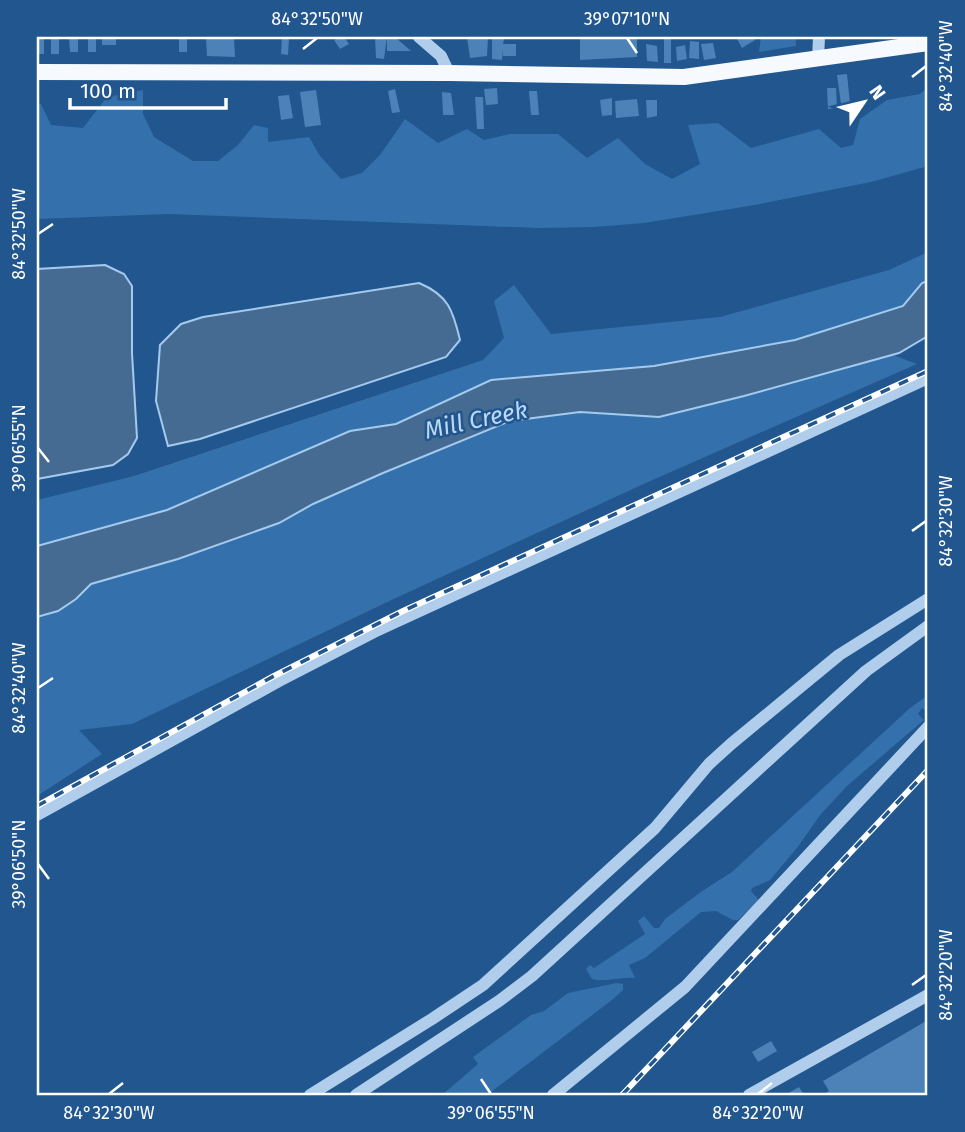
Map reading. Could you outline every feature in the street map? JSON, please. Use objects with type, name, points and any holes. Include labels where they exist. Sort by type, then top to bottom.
[{"type":"main road","points":[[37,72],[449,73],[684,78],[928,43]]},
{"type":"street","points":[[419,37],[440,56],[449,73]]},
{"type":"street","points":[[818,59],[819,37]]},
{"type":"street","points":[[37,815],[269,686],[377,630],[928,378]]},
{"type":"street","points":[[310,1095],[482,985],[649,834],[709,764],[731,744],[839,655],[928,598]]},
{"type":"street","points":[[356,1095],[499,1001],[532,976],[866,671],[928,626]]},
{"type":"street","points":[[553,1095],[685,986],[928,727]]},
{"type":"street","points":[[749,1095],[928,995]]},
{"type":"shaded area","points":[[761,37],[796,37],[796,46],[759,52]]},
{"type":"shaded area","points":[[928,87],[928,166],[871,182],[644,223],[538,228],[169,214],[37,219],[37,103],[41,104],[51,125],[83,128],[107,97],[143,90],[143,114],[154,137],[193,161],[218,161],[238,145],[254,125],[268,128],[268,142],[309,137],[320,156],[341,179],[362,173],[380,155],[405,119],[438,143],[467,129],[484,140],[510,134],[558,134],[587,158],[618,138],[645,164],[672,179],[700,164],[688,125],[718,123],[751,148],[819,129],[841,148],[853,145],[860,119],[887,100],[920,94]]},
{"type":"shaded area","points":[[928,252],[928,281],[922,283],[903,306],[795,340],[654,366],[491,380],[396,424],[350,431],[167,510],[37,546],[37,500],[134,476],[483,360],[504,338],[494,301],[514,285],[551,334],[720,317],[889,270]]},
{"type":"shaded area","points":[[893,355],[917,364],[648,482],[132,724],[79,730],[102,754],[37,796],[37,617],[58,611],[76,599],[91,584],[178,559],[279,523],[313,504],[383,473],[510,421],[580,412],[659,417]]},
{"type":"shaded area","points":[[928,695],[928,713],[922,708],[918,714],[924,720],[847,786],[821,814],[770,880],[752,888],[751,891],[759,900],[738,920],[716,911],[701,912],[645,958],[629,965],[635,978],[592,979],[586,969],[590,965],[594,968],[645,934],[638,921],[644,916],[654,928],[659,928],[665,919],[732,872],[910,708]]},
{"type":"shaded area","points":[[623,984],[623,990],[612,1000],[487,1095],[442,1095],[478,1064],[473,1057],[531,1015],[544,1011],[568,993]]},
{"type":"water","points":[[105,265],[124,274],[132,286],[132,353],[137,438],[128,454],[113,465],[37,479],[37,269]]},
{"type":"water","name":"Mill Creek","points":[[928,281],[928,336],[899,353],[659,417],[580,412],[510,421],[383,473],[313,504],[279,523],[178,559],[91,584],[76,599],[58,611],[37,617],[37,546],[167,510],[350,431],[396,424],[491,380],[654,366],[795,340],[903,306],[922,283]]},
{"type":"water","points":[[419,283],[443,298],[455,320],[460,340],[446,357],[200,439],[168,446],[156,401],[160,345],[181,324],[203,317]]},
{"type":"building","points":[[37,37],[44,37],[44,54],[37,54]]},
{"type":"building","points":[[51,37],[59,37],[59,54],[51,54]]},
{"type":"building","points":[[69,37],[78,37],[78,52],[70,52]]},
{"type":"building","points":[[88,37],[96,37],[96,52],[88,52]]},
{"type":"building","points":[[102,37],[116,37],[116,45],[102,45]]},
{"type":"building","points":[[179,37],[187,37],[187,52],[179,52]]},
{"type":"building","points":[[206,37],[234,37],[235,57],[207,56]]},
{"type":"building","points":[[282,37],[289,38],[288,55],[281,54]]},
{"type":"building","points":[[344,37],[349,44],[340,49],[334,40]]},
{"type":"building","points":[[375,37],[387,37],[384,59],[376,58]]},
{"type":"building","points":[[387,37],[395,37],[411,51],[387,51]]},
{"type":"building","points":[[467,37],[488,37],[487,56],[470,58]]},
{"type":"building","points":[[637,37],[637,57],[580,60],[580,39]]},
{"type":"building","points":[[736,37],[753,37],[755,40],[742,48]]},
{"type":"building","points":[[492,38],[504,39],[503,44],[516,44],[516,56],[503,56],[503,48],[502,60],[492,59]]},
{"type":"building","points":[[664,38],[671,39],[671,63],[664,63]]},
{"type":"building","points":[[690,41],[699,42],[699,59],[689,58]]},
{"type":"building","points":[[713,43],[716,58],[704,60],[701,44]]},
{"type":"building","points":[[646,44],[657,46],[658,62],[647,61]]},
{"type":"building","points":[[685,45],[687,59],[677,61],[676,47]]},
{"type":"building","points":[[847,74],[850,104],[841,104],[837,75]]},
{"type":"building","points":[[497,88],[498,104],[486,105],[484,89]]},
{"type":"building","points":[[827,88],[836,88],[837,108],[828,109]]},
{"type":"building","points":[[395,89],[400,112],[392,113],[388,91]]},
{"type":"building","points":[[316,90],[321,125],[305,127],[300,92]]},
{"type":"building","points":[[529,91],[537,91],[539,115],[531,115]]},
{"type":"building","points":[[442,92],[451,93],[454,115],[443,115]]},
{"type":"building","points":[[289,95],[293,118],[281,120],[278,96]]},
{"type":"building","points":[[475,97],[483,97],[484,129],[477,129]]},
{"type":"building","points":[[612,98],[612,115],[602,116],[600,100]]},
{"type":"building","points":[[637,99],[639,116],[616,118],[615,101]]},
{"type":"building","points":[[646,100],[657,100],[657,116],[647,118]]},
{"type":"building","points":[[928,1020],[928,1095],[822,1095],[829,1091],[823,1081]]},
{"type":"building","points":[[771,1041],[777,1051],[758,1062],[752,1052]]},
{"type":"building","points":[[799,1087],[804,1095],[785,1095]]},
{"type":"railway","points":[[37,806],[274,676],[403,611],[928,371]]},
{"type":"railway","points":[[622,1095],[928,770]]}]
